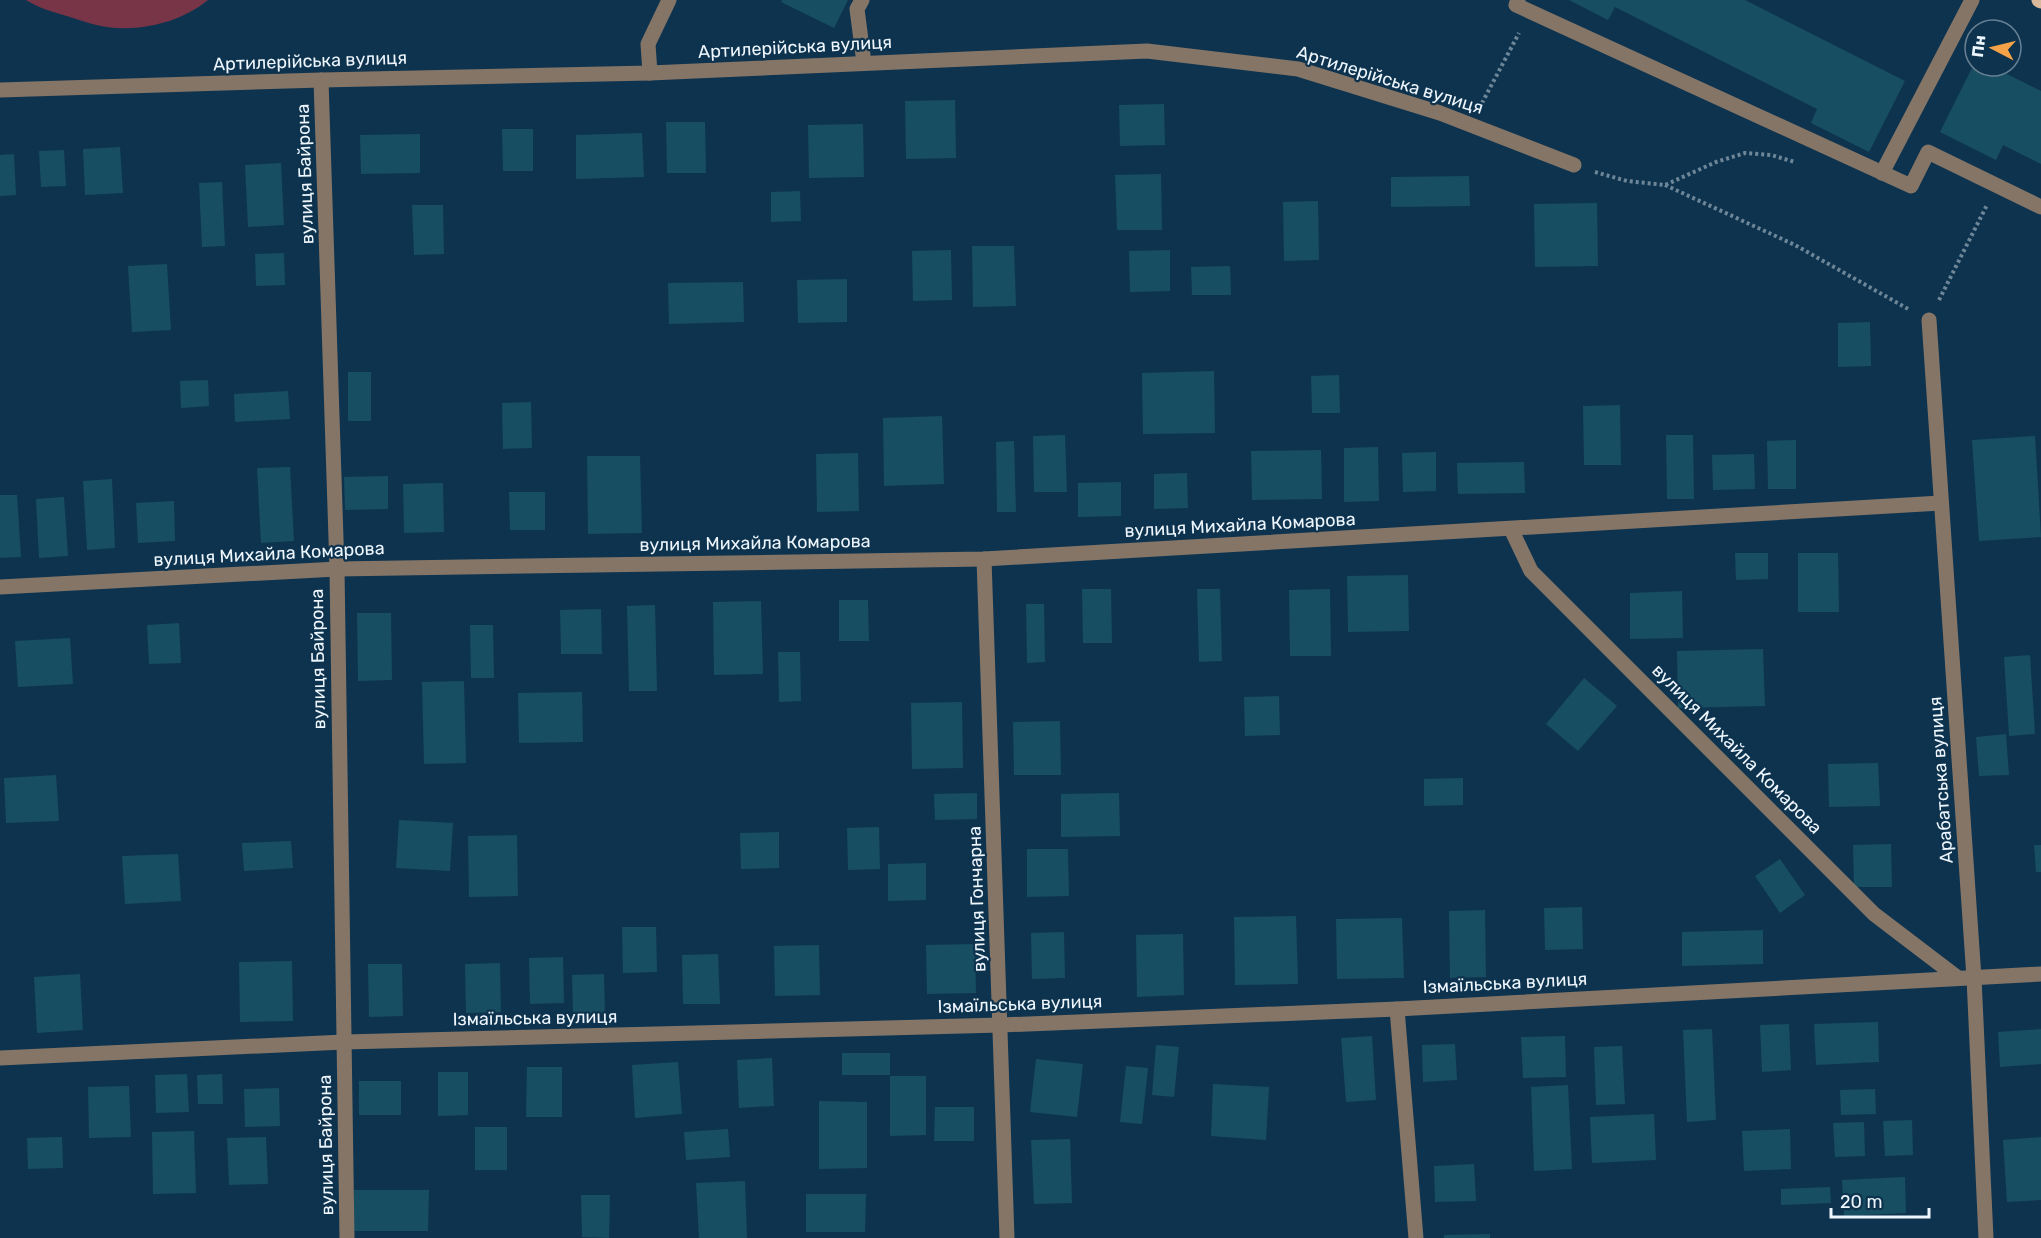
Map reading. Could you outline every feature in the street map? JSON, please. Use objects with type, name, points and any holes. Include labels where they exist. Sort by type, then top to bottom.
[{"type":"street","points":[[650,73],[648,44],[669,0]]},
{"type":"street","points":[[862,0],[857,9],[864,63]]},
{"type":"street","points":[[1518,0],[1516,5],[1911,186],[1928,152],[2041,207]]},
{"type":"street","points":[[1882,173],[1972,0]]},
{"type":"street","name":"Артилерійська вулиця","points":[[0,90],[650,73],[1147,51],[1298,69],[1440,113],[1574,165]]},
{"type":"street","name":"вулиця Байрона","points":[[321,80],[337,569],[347,1238]]},
{"type":"street","name":"Арабатська вулиця","points":[[1929,320],[1974,978],[1986,1238]]},
{"type":"street","name":"вулиця Михайла Комарова","points":[[0,587],[337,569],[984,559],[1941,503]]},
{"type":"street","name":"вулиця Михайла Комарова","points":[[1511,529],[1531,572],[1874,914],[1958,978]]},
{"type":"street","name":"вулиця Гончарна","points":[[984,559],[1008,1238]]},
{"type":"street","name":"Ізмаїльська вулиця","points":[[0,1058],[344,1042],[1001,1025],[1397,1009],[2041,974]]},
{"type":"street","points":[[1397,1009],[1416,1238]]},
{"type":"path","points":[[1470,125],[1531,12]]},
{"type":"path","points":[[1665,185],[1716,162],[1745,153],[1771,155],[1805,164],[1838,152]]},
{"type":"path","points":[[1574,165],[1627,181],[1665,185],[1795,245],[1929,320],[1997,185]]},
{"type":"shaded area","points":[[26,0],[208,0],[185,15],[158,24],[115,28],[47,10]]},
{"type":"building","points":[[782,0],[848,0],[834,28],[781,2]]},
{"type":"building","points":[[1569,0],[1745,0],[1905,81],[1869,152],[1811,123],[1817,109],[1615,7],[1608,20]]},
{"type":"building","points":[[1967,78],[2015,78],[2041,91],[2041,164],[2003,145],[1996,160],[1940,132]]},
{"type":"building","points":[[955,100],[956,158],[906,159],[905,101]]},
{"type":"building","points":[[1164,104],[1165,145],[1120,146],[1119,105]]},
{"type":"building","points":[[666,122],[705,122],[706,173],[667,173]]},
{"type":"building","points":[[863,124],[864,177],[809,178],[808,125]]},
{"type":"building","points":[[502,129],[533,129],[533,171],[503,171]]},
{"type":"building","points":[[642,133],[644,177],[576,179],[576,135]]},
{"type":"building","points":[[420,134],[420,173],[361,174],[360,135]]},
{"type":"building","points":[[120,147],[123,193],[85,195],[83,149]]},
{"type":"building","points":[[64,150],[66,186],[41,187],[39,151]]},
{"type":"building","points":[[14,154],[16,195],[0,196],[0,155]]},
{"type":"building","points":[[281,163],[284,225],[248,227],[245,165]]},
{"type":"building","points":[[1161,174],[1162,230],[1117,230],[1115,175]]},
{"type":"building","points":[[1469,176],[1470,206],[1391,207],[1391,177]]},
{"type":"building","points":[[222,182],[225,246],[202,247],[199,183]]},
{"type":"building","points":[[800,191],[801,221],[771,222],[771,192]]},
{"type":"building","points":[[1318,201],[1319,260],[1284,261],[1283,202]]},
{"type":"building","points":[[1597,203],[1598,266],[1535,267],[1534,204]]},
{"type":"building","points":[[412,205],[443,205],[444,254],[414,255]]},
{"type":"building","points":[[972,246],[1014,246],[1016,306],[973,307]]},
{"type":"building","points":[[951,250],[952,300],[913,301],[912,251]]},
{"type":"building","points":[[1170,250],[1170,291],[1130,292],[1129,251]]},
{"type":"building","points":[[284,253],[285,285],[256,286],[255,254]]},
{"type":"building","points":[[167,264],[171,330],[132,332],[128,266]]},
{"type":"building","points":[[1230,266],[1231,295],[1192,295],[1191,267]]},
{"type":"building","points":[[847,279],[847,322],[798,323],[797,280]]},
{"type":"building","points":[[743,282],[744,322],[669,324],[668,283]]},
{"type":"building","points":[[1870,322],[1871,366],[1838,367],[1838,323]]},
{"type":"building","points":[[1214,371],[1215,433],[1143,434],[1142,373]]},
{"type":"building","points":[[348,372],[371,372],[371,421],[348,421]]},
{"type":"building","points":[[1339,375],[1340,413],[1312,413],[1311,376]]},
{"type":"building","points":[[208,380],[209,406],[181,408],[180,381]]},
{"type":"building","points":[[288,391],[290,419],[235,422],[234,394]]},
{"type":"building","points":[[531,402],[532,448],[503,449],[502,403]]},
{"type":"building","points":[[1620,405],[1621,465],[1584,465],[1583,406]]},
{"type":"building","points":[[942,416],[944,484],[884,486],[883,418]]},
{"type":"building","points":[[1065,435],[1067,492],[1034,492],[1033,436]]},
{"type":"building","points":[[1666,435],[1693,435],[1694,499],[1667,499]]},
{"type":"building","points":[[2035,436],[2041,537],[1979,541],[1972,440]]},
{"type":"building","points":[[1796,440],[1796,489],[1768,489],[1767,441]]},
{"type":"building","points":[[1014,441],[1016,512],[997,512],[996,442]]},
{"type":"building","points":[[1378,447],[1379,501],[1344,502],[1344,448]]},
{"type":"building","points":[[1321,450],[1322,499],[1252,500],[1251,451]]},
{"type":"building","points":[[1436,452],[1436,491],[1403,492],[1402,453]]},
{"type":"building","points":[[858,453],[859,511],[817,512],[816,454]]},
{"type":"building","points":[[1754,454],[1755,489],[1713,490],[1712,455]]},
{"type":"building","points":[[587,456],[640,456],[642,533],[588,534]]},
{"type":"building","points":[[1524,462],[1525,493],[1458,494],[1457,463]]},
{"type":"building","points":[[290,467],[294,541],[261,543],[257,468]]},
{"type":"building","points":[[1187,473],[1188,508],[1154,509],[1154,474]]},
{"type":"building","points":[[388,476],[388,509],[345,510],[344,477]]},
{"type":"building","points":[[112,479],[115,548],[87,550],[83,481]]},
{"type":"building","points":[[1121,482],[1121,516],[1078,517],[1078,483]]},
{"type":"building","points":[[443,483],[444,532],[404,533],[403,484]]},
{"type":"building","points":[[509,492],[545,492],[545,530],[510,530]]},
{"type":"building","points":[[0,495],[17,495],[21,557],[0,558]]},
{"type":"building","points":[[64,497],[68,556],[39,558],[36,499]]},
{"type":"building","points":[[174,501],[175,541],[138,543],[136,503]]},
{"type":"building","points":[[1735,553],[1768,553],[1768,579],[1736,580]]},
{"type":"building","points":[[1798,553],[1838,553],[1839,612],[1798,612]]},
{"type":"building","points":[[1408,575],[1409,631],[1348,632],[1347,576]]},
{"type":"building","points":[[1082,589],[1111,589],[1112,643],[1083,643]]},
{"type":"building","points":[[1197,589],[1220,589],[1222,661],[1199,662]]},
{"type":"building","points":[[1330,589],[1331,656],[1290,656],[1289,590]]},
{"type":"building","points":[[1682,591],[1683,638],[1630,639],[1630,593]]},
{"type":"building","points":[[839,600],[868,600],[869,641],[839,641]]},
{"type":"building","points":[[761,601],[763,674],[714,675],[713,602]]},
{"type":"building","points":[[1026,604],[1044,604],[1045,662],[1027,663]]},
{"type":"building","points":[[655,605],[657,691],[629,691],[627,606]]},
{"type":"building","points":[[601,609],[602,654],[561,654],[560,610]]},
{"type":"building","points":[[357,613],[391,613],[392,680],[358,681]]},
{"type":"building","points":[[179,623],[181,663],[149,664],[147,625]]},
{"type":"building","points":[[470,625],[493,625],[494,678],[471,678]]},
{"type":"building","points":[[70,638],[73,684],[18,687],[15,641]]},
{"type":"building","points":[[1763,649],[1765,706],[1678,708],[1677,651]]},
{"type":"building","points":[[778,652],[800,652],[801,701],[779,702]]},
{"type":"building","points":[[2030,655],[2035,734],[2009,736],[2004,657]]},
{"type":"building","points":[[1584,678],[1617,706],[1578,751],[1546,724]]},
{"type":"building","points":[[464,681],[466,763],[424,764],[422,682]]},
{"type":"building","points":[[582,692],[583,742],[519,743],[518,693]]},
{"type":"building","points":[[1279,696],[1280,735],[1245,736],[1244,697]]},
{"type":"building","points":[[962,702],[963,768],[912,769],[911,703]]},
{"type":"building","points":[[1060,721],[1061,775],[1014,775],[1013,722]]},
{"type":"building","points":[[2006,734],[2009,775],[1979,776],[1976,737]]},
{"type":"building","points":[[1878,763],[1880,806],[1829,807],[1828,764]]},
{"type":"building","points":[[56,775],[59,821],[6,823],[4,778]]},
{"type":"building","points":[[1463,778],[1463,805],[1424,806],[1424,779]]},
{"type":"building","points":[[977,793],[977,819],[935,820],[934,794]]},
{"type":"building","points":[[1119,793],[1120,836],[1061,837],[1061,794]]},
{"type":"building","points":[[399,820],[453,823],[450,871],[396,868]]},
{"type":"building","points":[[879,827],[880,869],[848,870],[847,828]]},
{"type":"building","points":[[779,832],[779,868],[741,869],[740,833]]},
{"type":"building","points":[[517,835],[518,896],[469,897],[468,836]]},
{"type":"building","points":[[291,841],[293,868],[244,871],[242,843]]},
{"type":"building","points":[[1891,844],[1892,887],[1854,887],[1853,845]]},
{"type":"building","points":[[2034,845],[2041,845],[2041,872],[2036,872]]},
{"type":"building","points":[[1027,849],[1068,849],[1069,896],[1027,897]]},
{"type":"building","points":[[178,854],[181,901],[125,904],[122,856]]},
{"type":"building","points":[[1780,859],[1805,895],[1780,913],[1755,876]]},
{"type":"building","points":[[926,863],[926,900],[888,901],[888,864]]},
{"type":"building","points":[[1582,907],[1583,949],[1545,950],[1544,908]]},
{"type":"building","points":[[1485,910],[1486,977],[1450,978],[1449,911]]},
{"type":"building","points":[[1296,916],[1298,984],[1235,985],[1234,917]]},
{"type":"building","points":[[1402,918],[1404,978],[1337,979],[1336,919]]},
{"type":"building","points":[[622,927],[656,927],[657,972],[623,973]]},
{"type":"building","points":[[1763,930],[1763,964],[1682,966],[1682,932]]},
{"type":"building","points":[[1064,932],[1065,978],[1032,979],[1031,933]]},
{"type":"building","points":[[1183,934],[1184,995],[1137,997],[1136,935]]},
{"type":"building","points":[[975,944],[976,993],[927,994],[926,945]]},
{"type":"building","points":[[819,945],[820,995],[775,996],[774,946]]},
{"type":"building","points":[[718,954],[720,1004],[683,1004],[682,955]]},
{"type":"building","points":[[563,957],[564,1003],[530,1004],[529,958]]},
{"type":"building","points":[[292,961],[293,1021],[240,1022],[239,962]]},
{"type":"building","points":[[500,963],[501,1012],[466,1013],[465,964]]},
{"type":"building","points":[[368,964],[402,964],[403,1016],[369,1017]]},
{"type":"building","points":[[80,974],[83,1030],[37,1033],[34,977]]},
{"type":"building","points":[[604,974],[605,1014],[573,1015],[572,975]]},
{"type":"building","points":[[1878,1022],[1879,1062],[1816,1065],[1814,1024]]},
{"type":"building","points":[[1789,1024],[1791,1070],[1762,1072],[1760,1025]]},
{"type":"building","points":[[1712,1029],[1716,1120],[1687,1122],[1683,1030]]},
{"type":"building","points":[[2041,1029],[2041,1064],[2000,1067],[1998,1032]]},
{"type":"building","points":[[1372,1036],[1376,1100],[1346,1102],[1341,1038]]},
{"type":"building","points":[[1565,1036],[1566,1077],[1523,1078],[1521,1037]]},
{"type":"building","points":[[1455,1044],[1457,1080],[1423,1082],[1422,1045]]},
{"type":"building","points":[[1156,1045],[1179,1047],[1174,1097],[1152,1095]]},
{"type":"building","points":[[1622,1046],[1625,1104],[1596,1105],[1594,1047]]},
{"type":"building","points":[[842,1053],[890,1053],[890,1075],[842,1075]]},
{"type":"building","points":[[772,1058],[774,1106],[739,1108],[737,1060]]},
{"type":"building","points":[[1036,1059],[1083,1064],[1077,1117],[1030,1112]]},
{"type":"building","points":[[678,1062],[682,1114],[635,1118],[632,1065]]},
{"type":"building","points":[[1126,1066],[1148,1068],[1142,1124],[1120,1122]]},
{"type":"building","points":[[527,1067],[562,1067],[562,1117],[526,1117]]},
{"type":"building","points":[[438,1072],[468,1072],[468,1115],[438,1116]]},
{"type":"building","points":[[187,1074],[189,1112],[156,1113],[155,1075]]},
{"type":"building","points":[[222,1074],[223,1104],[198,1104],[197,1075]]},
{"type":"building","points":[[890,1076],[926,1076],[926,1135],[890,1136]]},
{"type":"building","points":[[359,1081],[401,1081],[401,1115],[359,1115]]},
{"type":"building","points":[[1213,1084],[1269,1087],[1266,1140],[1211,1136]]},
{"type":"building","points":[[1568,1085],[1572,1169],[1534,1171],[1531,1087]]},
{"type":"building","points":[[129,1086],[131,1137],[89,1138],[88,1087]]},
{"type":"building","points":[[279,1088],[280,1126],[245,1127],[244,1089]]},
{"type":"building","points":[[1875,1089],[1876,1114],[1841,1115],[1840,1090]]},
{"type":"building","points":[[819,1101],[867,1102],[867,1168],[819,1169]]},
{"type":"building","points":[[935,1107],[974,1107],[974,1141],[934,1141]]},
{"type":"building","points":[[1654,1114],[1656,1160],[1592,1163],[1590,1117]]},
{"type":"building","points":[[1912,1120],[1913,1155],[1885,1156],[1883,1121]]},
{"type":"building","points":[[1864,1122],[1865,1156],[1835,1157],[1833,1123]]},
{"type":"building","points":[[475,1127],[507,1127],[507,1170],[475,1170]]},
{"type":"building","points":[[728,1129],[730,1157],[686,1160],[684,1132]]},
{"type":"building","points":[[1790,1129],[1791,1169],[1744,1171],[1742,1131]]},
{"type":"building","points":[[194,1131],[196,1193],[153,1194],[152,1132]]},
{"type":"building","points":[[62,1137],[63,1168],[28,1169],[27,1138]]},
{"type":"building","points":[[266,1137],[268,1184],[229,1185],[227,1138]]},
{"type":"building","points":[[2041,1137],[2041,1200],[2007,1202],[2003,1140]]},
{"type":"building","points":[[1070,1139],[1072,1203],[1034,1204],[1031,1140]]},
{"type":"building","points":[[1474,1164],[1476,1201],[1435,1202],[1434,1166]]},
{"type":"building","points":[[1905,1177],[1906,1213],[1844,1216],[1842,1180]]},
{"type":"building","points":[[745,1181],[747,1238],[699,1238],[696,1183]]},
{"type":"building","points":[[1830,1187],[1831,1203],[1781,1205],[1781,1189]]},
{"type":"building","points":[[354,1190],[429,1190],[428,1231],[354,1231]]},
{"type":"building","points":[[806,1194],[866,1194],[865,1232],[806,1232]]},
{"type":"building","points":[[581,1195],[610,1195],[609,1238],[582,1237]]},
{"type":"building","points":[[1490,1234],[1490,1238],[1444,1238],[1444,1235]]}]
